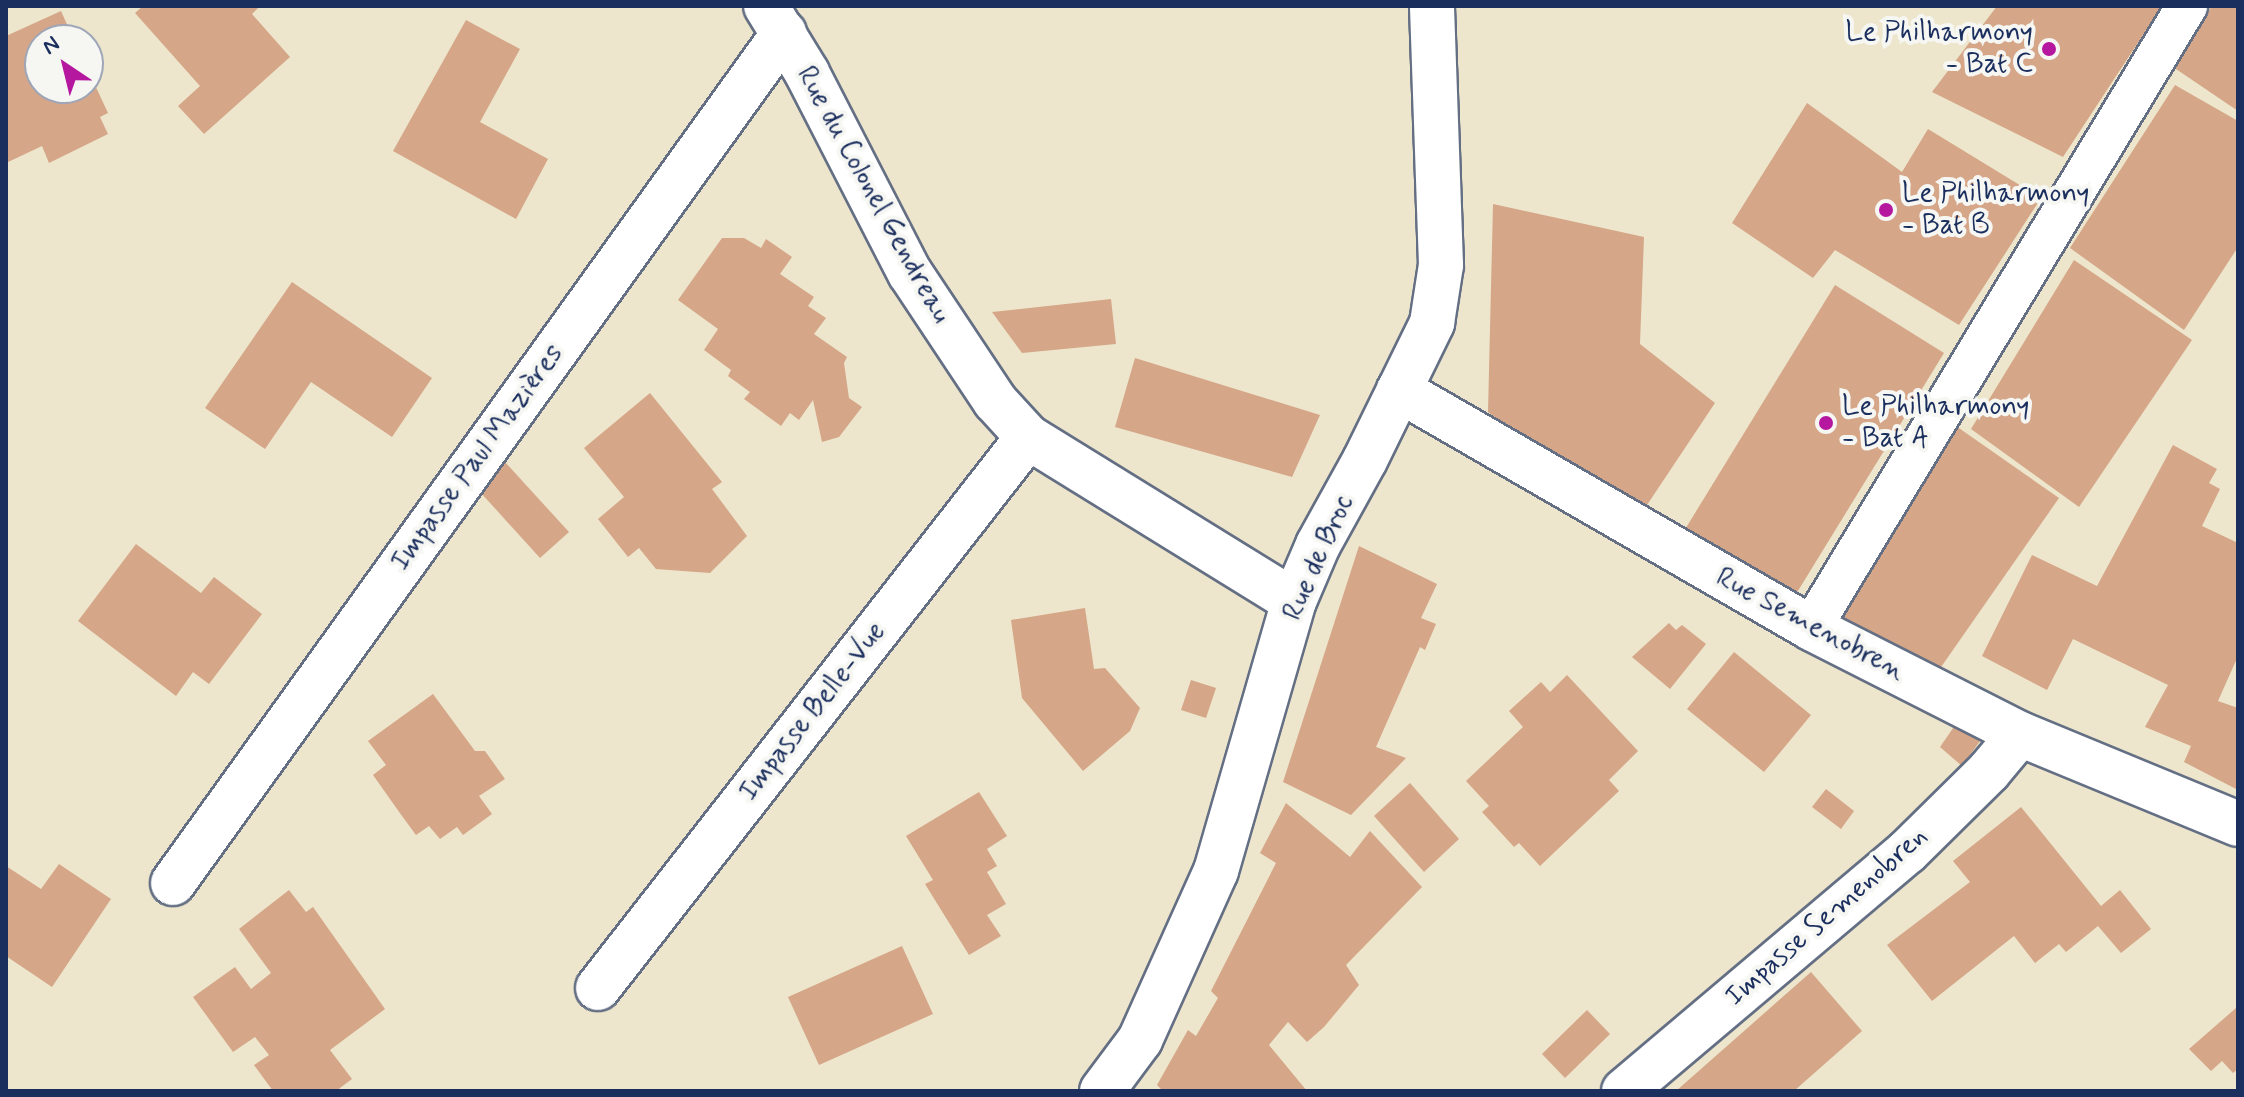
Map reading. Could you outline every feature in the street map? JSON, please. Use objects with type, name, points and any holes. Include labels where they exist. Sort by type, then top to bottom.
[{"type":"street","name":"Rue de Broc","points":[[1102,1091],[1140,1040],[1216,871],[1294,601],[1318,545],[1432,323],[1441,265],[1432,6]]},
{"type":"street","points":[[1811,628],[2187,6]]},
{"type":"street","name":"Rue du Colonel Gendreau","points":[[775,19],[910,273],[995,401],[1028,437],[1294,601]]},
{"type":"street","name":"Impasse Paul Mazières","points":[[173,883],[775,19]]},
{"type":"street","name":"Rue Semenobren","points":[[1399,390],[1811,628],[2020,734],[2238,824]]},
{"type":"street","name":"Impasse Belle-Vue","points":[[598,988],[1028,437]]},
{"type":"street","name":"Impasse Semenobren","points":[[1624,1091],[1907,852],[1989,771],[2020,734]]},
{"type":"building","points":[[143,6],[260,6],[252,14],[290,57],[204,134],[178,106],[200,86],[135,13]]},
{"type":"building","name":"Le Philharmony - Bat C","points":[[1997,6],[2162,6],[2063,157],[1932,92]]},
{"type":"building","points":[[2212,6],[2238,6],[2238,111],[2173,67]]},
{"type":"building","points":[[61,11],[67,24],[32,24]]},
{"type":"building","points":[[466,20],[520,49],[480,122],[548,159],[516,219],[393,151]]},
{"type":"building","points":[[24,28],[24,104],[104,104],[108,113],[100,117],[108,134],[49,163],[42,146],[6,163],[6,36]]},
{"type":"building","points":[[2175,85],[2238,121],[2238,247],[2184,330],[2070,248]]},
{"type":"building","name":"Le Philharmony - Bat B","points":[[1807,103],[1902,172],[1928,129],[2041,198],[1959,325],[1835,250],[1813,278],[1732,223]]},
{"type":"building","points":[[1493,204],[1644,237],[1640,344],[1715,403],[1637,520],[1488,412]]},
{"type":"building","points":[[722,238],[744,238],[761,248],[766,239],[792,257],[780,274],[814,297],[808,306],[826,318],[814,334],[847,357],[844,363],[849,398],[862,407],[839,437],[822,442],[813,400],[799,420],[790,413],[781,426],[744,399],[750,392],[728,376],[731,370],[704,350],[718,329],[678,300]]},
{"type":"building","points":[[2074,260],[2192,340],[2079,507],[1971,429]]},
{"type":"building","points":[[292,282],[432,378],[392,437],[311,382],[265,449],[205,408]]},
{"type":"building","name":"Le Philharmony - Bat A","points":[[1835,285],[1944,353],[1793,599],[1684,531]]},
{"type":"building","points":[[1111,299],[1116,344],[1022,353],[992,312]]},
{"type":"building","points":[[1135,358],[1320,415],[1292,477],[1115,427]]},
{"type":"building","points":[[650,393],[722,482],[712,489],[747,536],[710,573],[656,569],[639,548],[628,557],[598,519],[624,497],[584,448]]},
{"type":"building","points":[[1956,426],[2059,498],[1932,680],[1830,622]]},
{"type":"building","points":[[2173,445],[2217,469],[2209,483],[2220,489],[2202,526],[2238,543],[2238,656],[2218,701],[2238,708],[2238,790],[2184,762],[2191,746],[2145,727],[2168,685],[2073,639],[2047,690],[1982,656],[2032,555],[2097,586]]},
{"type":"building","points":[[504,461],[569,532],[540,558],[481,493]]},
{"type":"building","points":[[136,544],[201,593],[214,577],[262,614],[209,684],[193,672],[176,696],[78,621]]},
{"type":"building","points":[[1359,546],[1437,584],[1421,618],[1436,624],[1425,650],[1420,647],[1376,747],[1406,758],[1351,815],[1283,782]]},
{"type":"building","points":[[1085,608],[1094,669],[1105,668],[1140,708],[1130,731],[1083,771],[1022,698],[1011,620]]},
{"type":"building","points":[[1669,623],[1676,630],[1682,625],[1706,644],[1670,689],[1632,657]]},
{"type":"building","points":[[1734,652],[1811,715],[1764,772],[1687,709]]},
{"type":"building","points":[[1567,675],[1638,751],[1609,780],[1619,791],[1540,866],[1519,843],[1514,847],[1482,812],[1489,806],[1466,781],[1523,727],[1509,711],[1541,682],[1550,692]]},
{"type":"building","points":[[1191,680],[1216,688],[1206,718],[1181,710]]},
{"type":"building","points":[[433,694],[475,751],[485,751],[505,779],[479,796],[492,814],[463,835],[457,827],[440,839],[429,826],[416,835],[402,816],[373,775],[386,765],[368,741]]},
{"type":"building","points":[[1967,708],[1993,723],[1962,766],[1940,747]]},
{"type":"building","points":[[1410,783],[1459,839],[1424,872],[1374,816]]},
{"type":"building","points":[[1826,789],[1854,811],[1841,829],[1812,807]]},
{"type":"building","points":[[979,792],[1007,836],[987,849],[997,866],[987,872],[1006,904],[987,915],[1001,936],[969,955],[925,884],[933,880],[906,836]]},
{"type":"building","points":[[1286,803],[1350,857],[1370,831],[1422,887],[1346,965],[1359,985],[1324,1027],[1307,1042],[1288,1022],[1269,1045],[1307,1091],[1163,1091],[1157,1085],[1188,1030],[1196,1036],[1218,998],[1211,991],[1276,863],[1260,853]]},
{"type":"building","points":[[2021,807],[2101,906],[2120,890],[2151,929],[2121,953],[2098,926],[2066,952],[2059,944],[2035,963],[2014,936],[1932,1001],[1887,945],[1970,882],[1953,861]]},
{"type":"building","points":[[59,864],[111,899],[52,987],[6,956],[6,866],[41,889]]},
{"type":"building","points":[[289,890],[306,912],[313,907],[385,1009],[330,1050],[352,1079],[336,1091],[273,1091],[254,1065],[269,1055],[255,1037],[233,1052],[193,997],[235,967],[251,989],[271,973],[239,929]]},
{"type":"building","points":[[902,946],[933,1014],[819,1065],[788,997]]},
{"type":"building","points":[[1811,972],[1862,1031],[1794,1091],[1676,1091]]},
{"type":"building","points":[[2236,1008],[2238,1069],[2233,1073],[2222,1061],[2211,1071],[2189,1049]]},
{"type":"building","points":[[1587,1010],[1610,1034],[1565,1078],[1542,1054]]},
{"type":"place","name":"Le Philharmony - Bat C","points":[[2049,49]]},
{"type":"place","name":"Le Philharmony - Bat B","points":[[1886,210]]},
{"type":"place","name":"Le Philharmony - Bat A","points":[[1826,423]]}]
